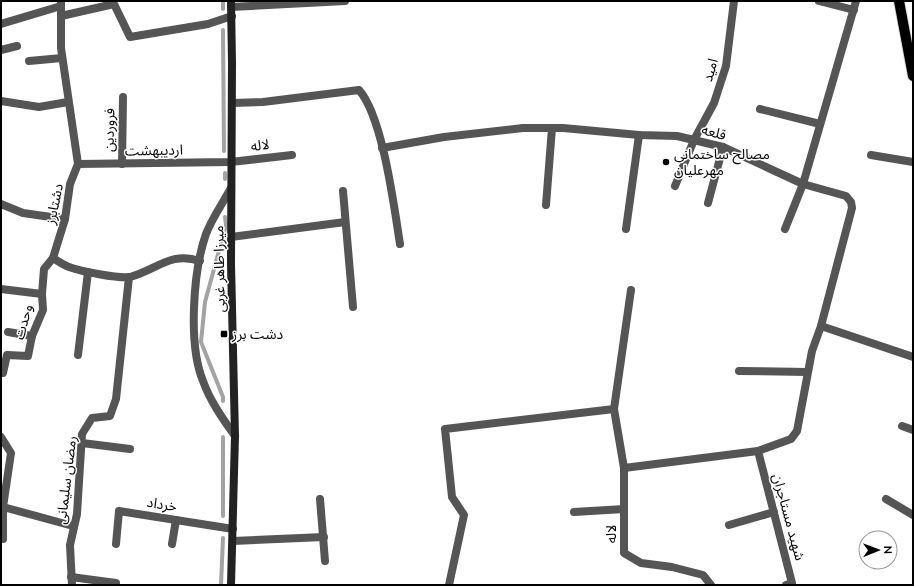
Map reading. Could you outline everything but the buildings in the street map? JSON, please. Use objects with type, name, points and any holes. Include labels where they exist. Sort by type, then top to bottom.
[{"type":"main road","points":[[899,1],[913,76]]},
{"type":"main road","name":"میرزا طاهر غربی","points":[[231,4],[231,237],[235,436],[231,585]]},
{"type":"street","points":[[231,4],[345,1]]},
{"type":"street","name":"امید","points":[[675,186],[694,140],[714,103],[726,66],[734,1]]},
{"type":"street","points":[[819,1],[854,10]]},
{"type":"street","points":[[784,229],[803,184],[856,1]]},
{"type":"street","points":[[1,24],[61,4],[62,58],[78,164]]},
{"type":"street","points":[[61,16],[114,4],[130,37],[208,24],[232,16]]},
{"type":"street","points":[[1,50],[17,46]]},
{"type":"street","points":[[29,61],[62,58]]},
{"type":"street","points":[[232,103],[263,102],[359,90],[369,104],[382,148],[400,244]]},
{"type":"street","name":"فروردین","points":[[122,164],[123,97]]},
{"type":"street","points":[[1,101],[39,107],[68,102]]},
{"type":"street","points":[[760,109],[820,124]]},
{"type":"street","name":"قلعه","points":[[382,148],[491,131],[523,128],[552,128],[639,135],[677,136],[723,147],[803,184],[846,196],[851,202],[852,208],[812,351],[796,430],[791,438],[758,451],[624,468]]},
{"type":"street","points":[[546,205],[552,128]]},
{"type":"street","points":[[626,229],[639,135]]},
{"type":"street","points":[[708,203],[723,147]]},
{"type":"street","name":"لاله","points":[[231,162],[292,155]]},
{"type":"street","points":[[871,155],[913,162]]},
{"type":"street","name":"اردیبهشت","points":[[78,164],[231,162]]},
{"type":"street","name":"دشتابرز","points":[[53,258],[65,219],[70,184],[78,164]]},
{"type":"street","points":[[231,188],[206,234],[195,284],[194,328],[196,357],[202,381],[221,416],[235,436]]},
{"type":"street","points":[[342,191],[353,307]]},
{"type":"street","points":[[1,204],[23,214],[65,219]]},
{"type":"street","points":[[231,237],[345,222]]},
{"type":"street","points":[[53,258],[68,267],[88,272],[129,277],[168,260],[188,257],[200,261]]},
{"type":"street","name":"وحدت","points":[[3,373],[7,355],[28,356],[32,336],[43,310],[42,294],[44,269],[53,258]]},
{"type":"street","points":[[78,355],[88,272]]},
{"type":"street","name":"رمضان سلیمانی","points":[[71,581],[70,546],[77,514],[82,434],[92,418],[110,416],[116,399],[129,277]]},
{"type":"street","points":[[1,289],[42,294]]},
{"type":"street","name":"لاله","points":[[631,290],[614,410],[624,468],[624,553],[641,563],[672,567],[703,575],[711,585]]},
{"type":"street","points":[[820,326],[913,357]]},
{"type":"street","points":[[8,332],[32,336]]},
{"type":"street","points":[[739,371],[807,372]]},
{"type":"street","points":[[449,585],[464,515],[452,497],[445,429],[614,410]]},
{"type":"street","points":[[902,426],[913,430]]},
{"type":"street","points":[[1,437],[11,453],[3,507],[3,540]]},
{"type":"street","points":[[82,443],[130,449]]},
{"type":"street","name":"شهید مستاجران","points":[[758,451],[792,583],[786,585]]},
{"type":"street","points":[[320,499],[325,561]]},
{"type":"street","points":[[886,499],[913,514]]},
{"type":"street","points":[[3,507],[74,526]]},
{"type":"street","points":[[574,512],[624,509]]},
{"type":"street","name":"خرداد","points":[[116,544],[119,511],[233,529]]},
{"type":"street","points":[[729,525],[774,512]]},
{"type":"street","points":[[172,544],[176,520]]},
{"type":"street","points":[[233,541],[324,537]]},
{"type":"street","points":[[71,581],[116,583]]},
{"type":"waterway","points":[[223,1],[223,9]]},
{"type":"waterway","points":[[223,30],[224,151]]},
{"type":"waterway","points":[[225,173],[225,179]]},
{"type":"waterway","points":[[223,401],[223,397],[201,342],[205,302],[226,225],[225,217]]},
{"type":"waterway","points":[[223,437],[223,516]]},
{"type":"waterway","points":[[221,585],[223,538]]},
{"type":"place","name":"مصالح ساختمانی مهرعلیان","points":[[666,162]]},
{"type":"place","name":"دشت برز","points":[[224,334]]}]
